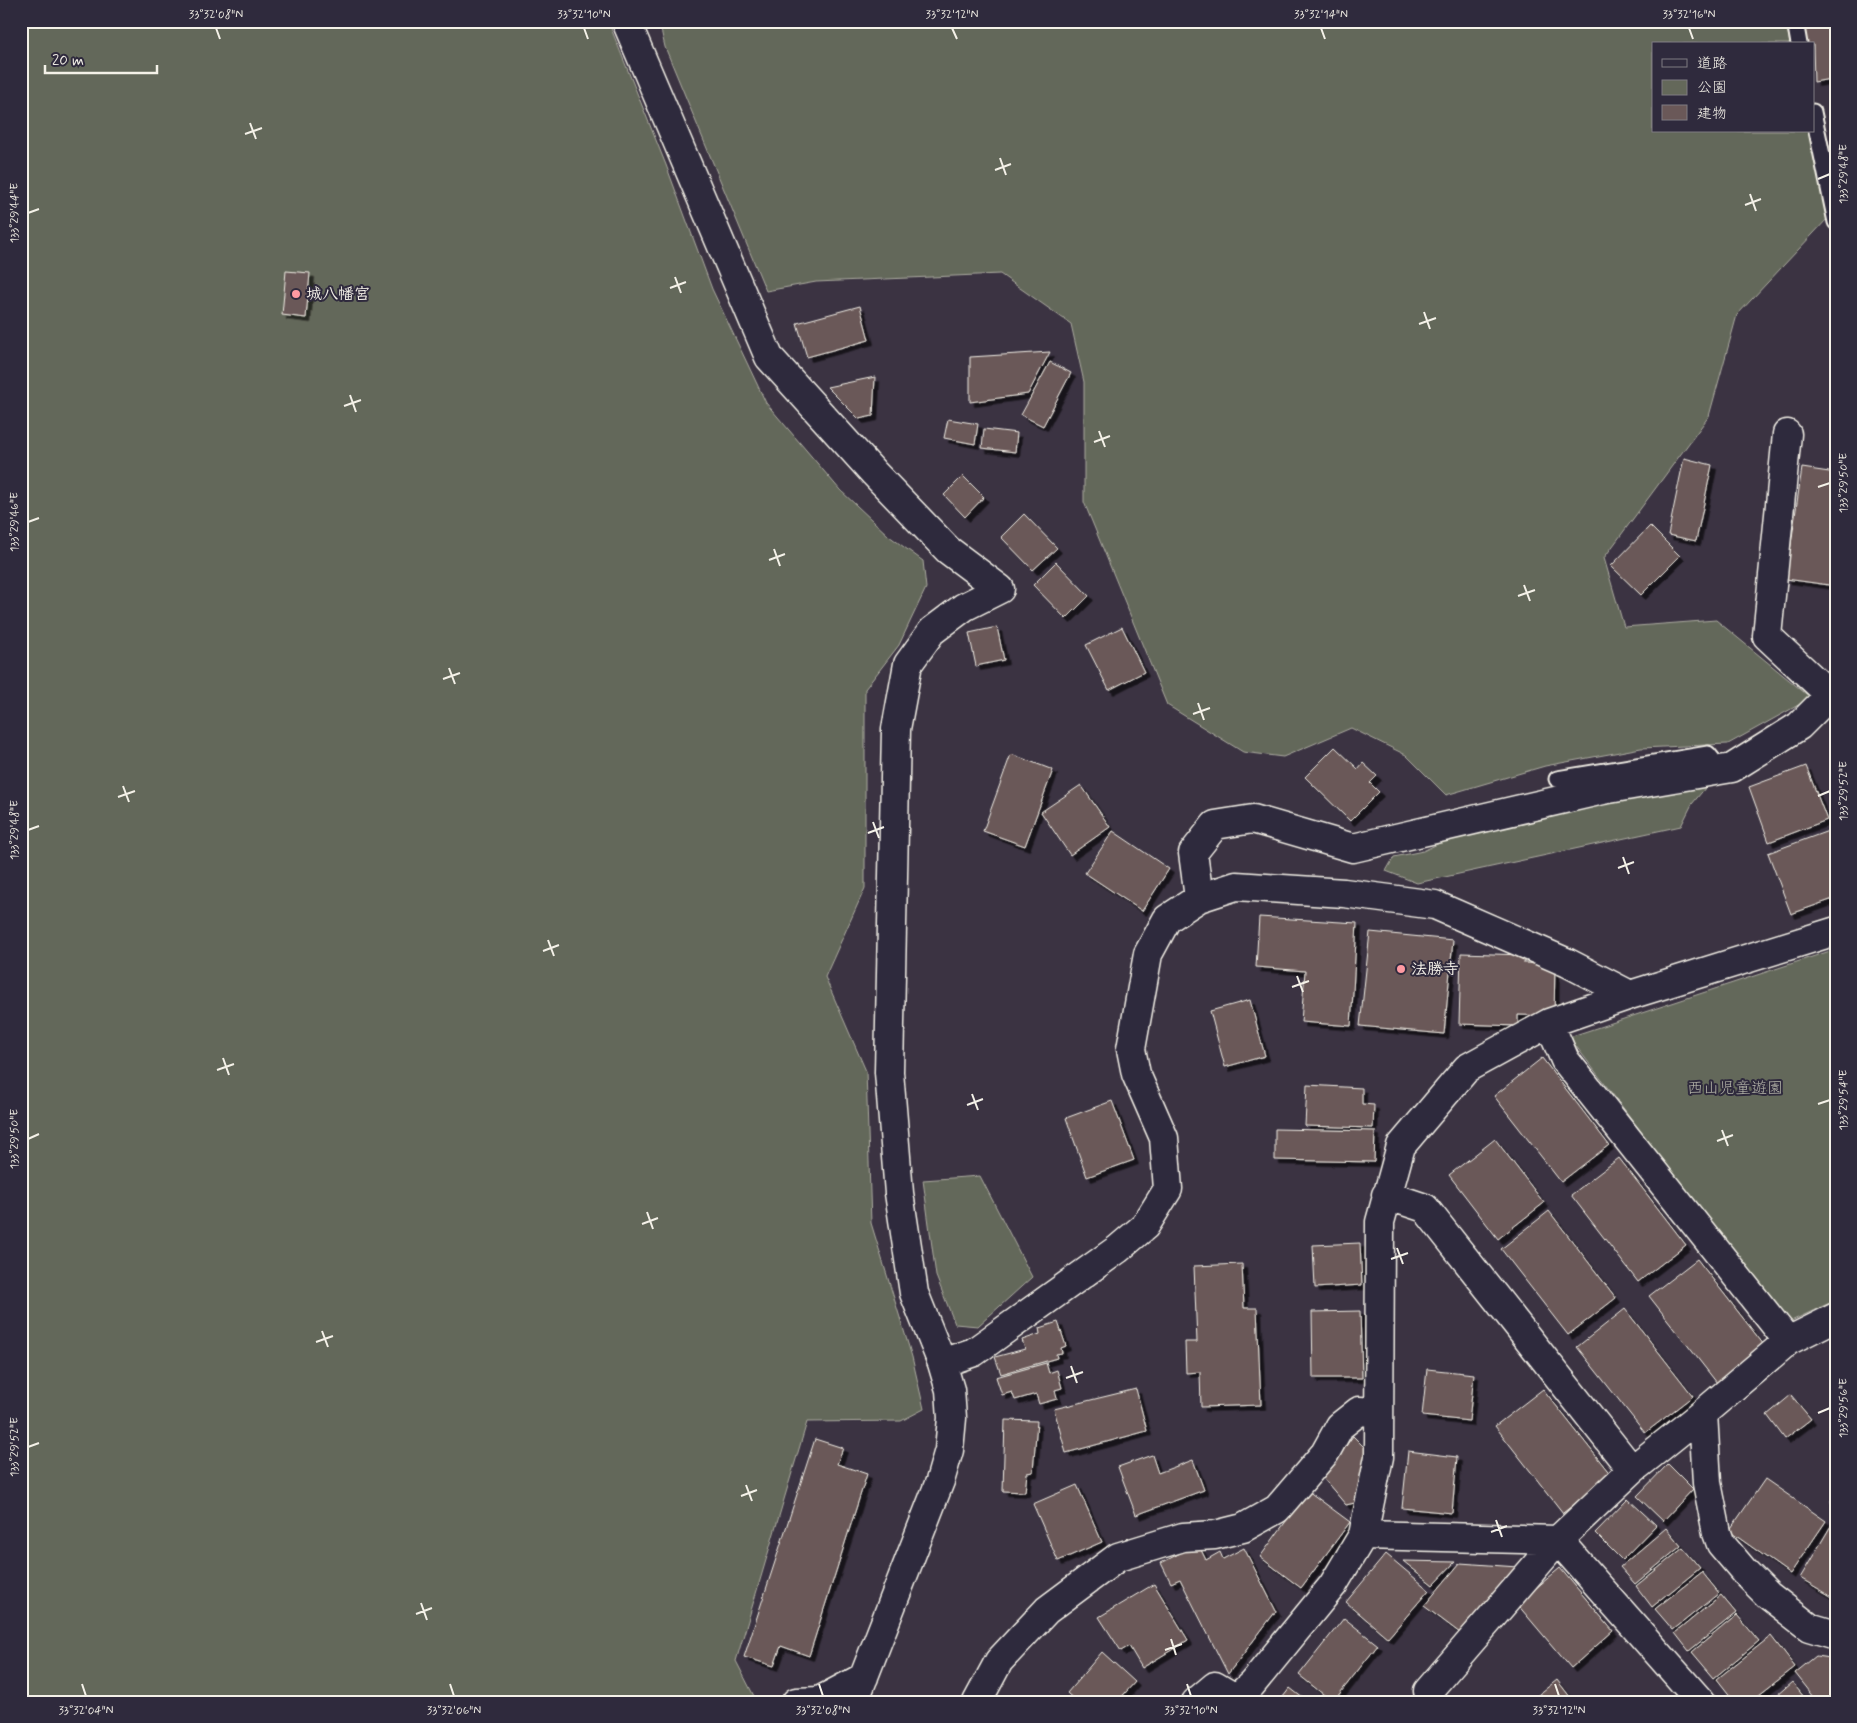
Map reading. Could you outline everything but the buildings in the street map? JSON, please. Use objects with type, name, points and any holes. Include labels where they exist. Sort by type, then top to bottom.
[{"type":"street","points":[[626,21],[769,357],[874,473],[948,550],[1000,589],[964,607],[932,631],[908,664],[896,729],[889,1072],[899,1193],[914,1293],[942,1363],[950,1390],[952,1418],[949,1450],[940,1481],[854,1702]]},
{"type":"street","points":[[1199,898],[1193,853],[1215,825],[1252,819],[1353,848],[1603,790],[1732,768],[1799,726],[1833,692],[1767,636],[1787,434]]},
{"type":"street","points":[[942,1363],[974,1352],[1118,1249],[1146,1226],[1168,1189],[1164,1138],[1136,1074],[1131,1049],[1148,954],[1166,920],[1199,898],[1236,886],[1344,893],[1434,905],[1568,963],[1630,995]]},
{"type":"street","points":[[1196,1702],[1215,1686],[1235,1700],[1252,1684],[1333,1585],[1363,1535],[1380,1457],[1380,1222],[1401,1146],[1467,1068],[1549,1023],[1630,995],[1836,931]]},
{"type":"street","points":[[1549,1023],[1565,1060],[1788,1341]]},
{"type":"street","points":[[1386,1195],[1424,1208],[1632,1470]]},
{"type":"street","points":[[1428,1692],[1558,1540],[1632,1470],[1788,1341],[1836,1318]]},
{"type":"street","points":[[977,1702],[999,1661],[1047,1610],[1118,1558],[1182,1537],[1215,1535],[1243,1528],[1277,1509],[1325,1453],[1340,1426],[1359,1411],[1380,1412]]},
{"type":"street","points":[[1703,1413],[1707,1483],[1721,1544],[1768,1595],[1809,1627],[1836,1636]]},
{"type":"street","points":[[1363,1535],[1558,1540],[1701,1702]]},
{"type":"street","points":[[796,1702],[819,1701],[864,1677]]},
{"type":"lane","points":[[1795,21],[1799,42]]},
{"type":"lane","points":[[1814,117],[1836,222]]},
{"type":"lane","points":[[1557,778],[1708,754],[1721,770]]},
{"type":"green space","points":[[21,21],[608,21],[666,165],[712,289],[766,403],[840,490],[889,536],[923,561],[926,588],[899,645],[865,689],[865,888],[825,977],[866,1071],[871,1223],[912,1357],[924,1409],[901,1421],[807,1422],[736,1661],[757,1702],[21,1702]]},
{"type":"green space","points":[[659,21],[1786,21],[1790,42],[1652,42],[1652,132],[1809,132],[1828,218],[1737,315],[1709,416],[1604,558],[1624,627],[1716,620],[1811,698],[1728,744],[1641,748],[1545,766],[1446,795],[1406,755],[1351,728],[1283,757],[1243,752],[1167,705],[1084,502],[1084,382],[1071,324],[1000,274],[816,282],[766,291],[665,47]]},
{"type":"green space","points":[[1711,781],[1692,804],[1681,826],[1417,883],[1386,871],[1394,857],[1423,851],[1450,838],[1508,827],[1589,806]]},
{"type":"green space","name":"西山児童遊園","points":[[1836,949],[1836,1300],[1787,1323],[1569,1037]]},
{"type":"green space","points":[[980,1176],[1032,1277],[978,1326],[955,1324],[936,1276],[923,1180]]},
{"type":"place","name":"城八幡宮","points":[[296,294]]},
{"type":"place","name":"法勝寺","points":[[1401,969]]}]
